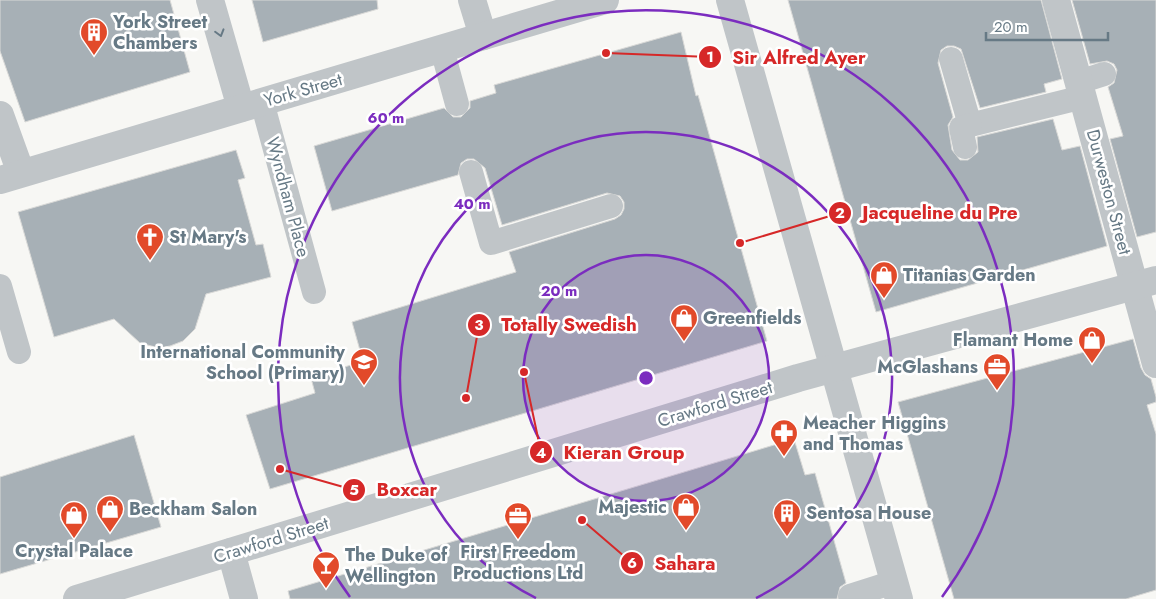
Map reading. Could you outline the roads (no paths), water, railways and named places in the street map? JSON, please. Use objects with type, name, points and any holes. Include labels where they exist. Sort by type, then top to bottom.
[{"type":"street","points":[[210,0],[251,105]]},
{"type":"street","points":[[472,0],[483,36]]},
{"type":"street","name":"York Street","points":[[11,176],[606,0]]},
{"type":"street","points":[[730,0],[897,590]]},
{"type":"street","name":"Durweston Street","points":[[1056,0],[1089,84],[1145,283],[1156,364]]},
{"type":"street","points":[[0,115],[11,176]]},
{"type":"street","name":"Crawford Street","points":[[77,599],[835,368],[1145,283]]},
{"type":"street","points":[[231,552],[244,599]]},
{"type":"lane","points":[[442,49],[457,104]]},
{"type":"lane","points":[[951,59],[968,136],[1089,84]]},
{"type":"lane","name":"Wyndham Place","points":[[251,105],[314,292]]},
{"type":"lane","points":[[471,172],[491,242],[610,206]]},
{"type":"lane","points":[[2,300],[19,352]]},
{"type":"lane","points":[[850,596],[897,590]]},
{"type":"place","name":"Sir Alfred Ayer","points":[[606,53]]},
{"type":"place","name":"York Street Chambers","points":[[94,56]]},
{"type":"place","name":"Jacqueline du Pre","points":[[740,243]]},
{"type":"place","name":"St Mary's","points":[[150,261]]},
{"type":"place","name":"Titanias Garden","points":[[884,299]]},
{"type":"place","name":"Greenfields","points":[[684,342]]},
{"type":"place","name":"Flamant Home","points":[[1092,364]]},
{"type":"place","name":"Kieran Group","points":[[524,372]]},
{"type":"place","name":"International Community School (Primary)","points":[[364,386]]},
{"type":"place","name":"McGlashans","points":[[997,391]]},
{"type":"place","name":"Totally Swedish","points":[[466,398]]},
{"type":"place","name":"Meacher Higgins and Thomas","points":[[784,457]]},
{"type":"place","name":"Boxcar","points":[[280,469]]},
{"type":"place","name":"Sahara","points":[[582,520]]},
{"type":"place","name":"Majestic","points":[[686,531]]},
{"type":"place","name":"Beckham Salon","points":[[110,533]]},
{"type":"place","name":"Sentosa House","points":[[787,537]]},
{"type":"place","name":"Crystal Palace","points":[[74,539]]},
{"type":"place","name":"First Freedom Productions Ltd","points":[[518,540]]},
{"type":"place","name":"The Duke of Wellington","points":[[326,589]]}]
